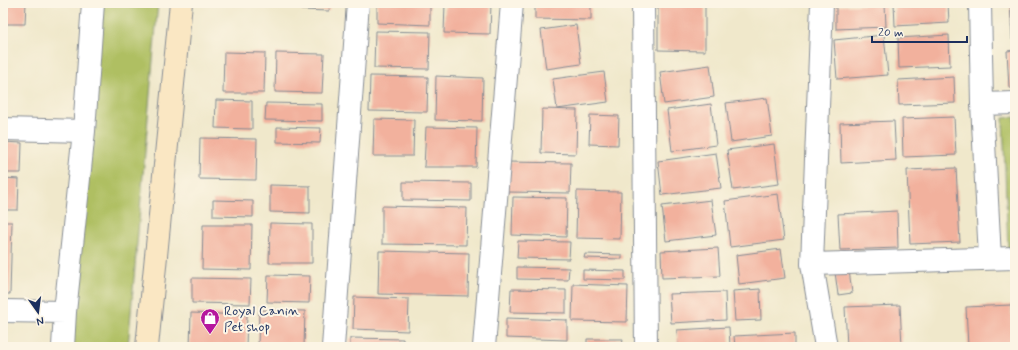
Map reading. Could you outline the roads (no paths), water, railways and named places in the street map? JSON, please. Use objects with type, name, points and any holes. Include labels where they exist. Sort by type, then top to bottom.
[{"type":"main road","points":[[147,347],[181,3]]},
{"type":"street","points":[[63,347],[65,312],[84,130],[93,3]]},
{"type":"street","points":[[333,347],[358,3]]},
{"type":"street","points":[[484,347],[512,3]]},
{"type":"street","points":[[644,3],[646,347]]},
{"type":"street","points":[[822,3],[812,264],[826,347]]},
{"type":"street","points":[[980,3],[982,104],[990,258]]},
{"type":"street","points":[[982,104],[1015,103]]},
{"type":"street","points":[[3,128],[84,130]]},
{"type":"street","points":[[812,264],[1015,258]]},
{"type":"street","points":[[3,311],[65,312]]},
{"type":"place","name":"Royal Canin Pet shop","points":[[210,335]]}]
